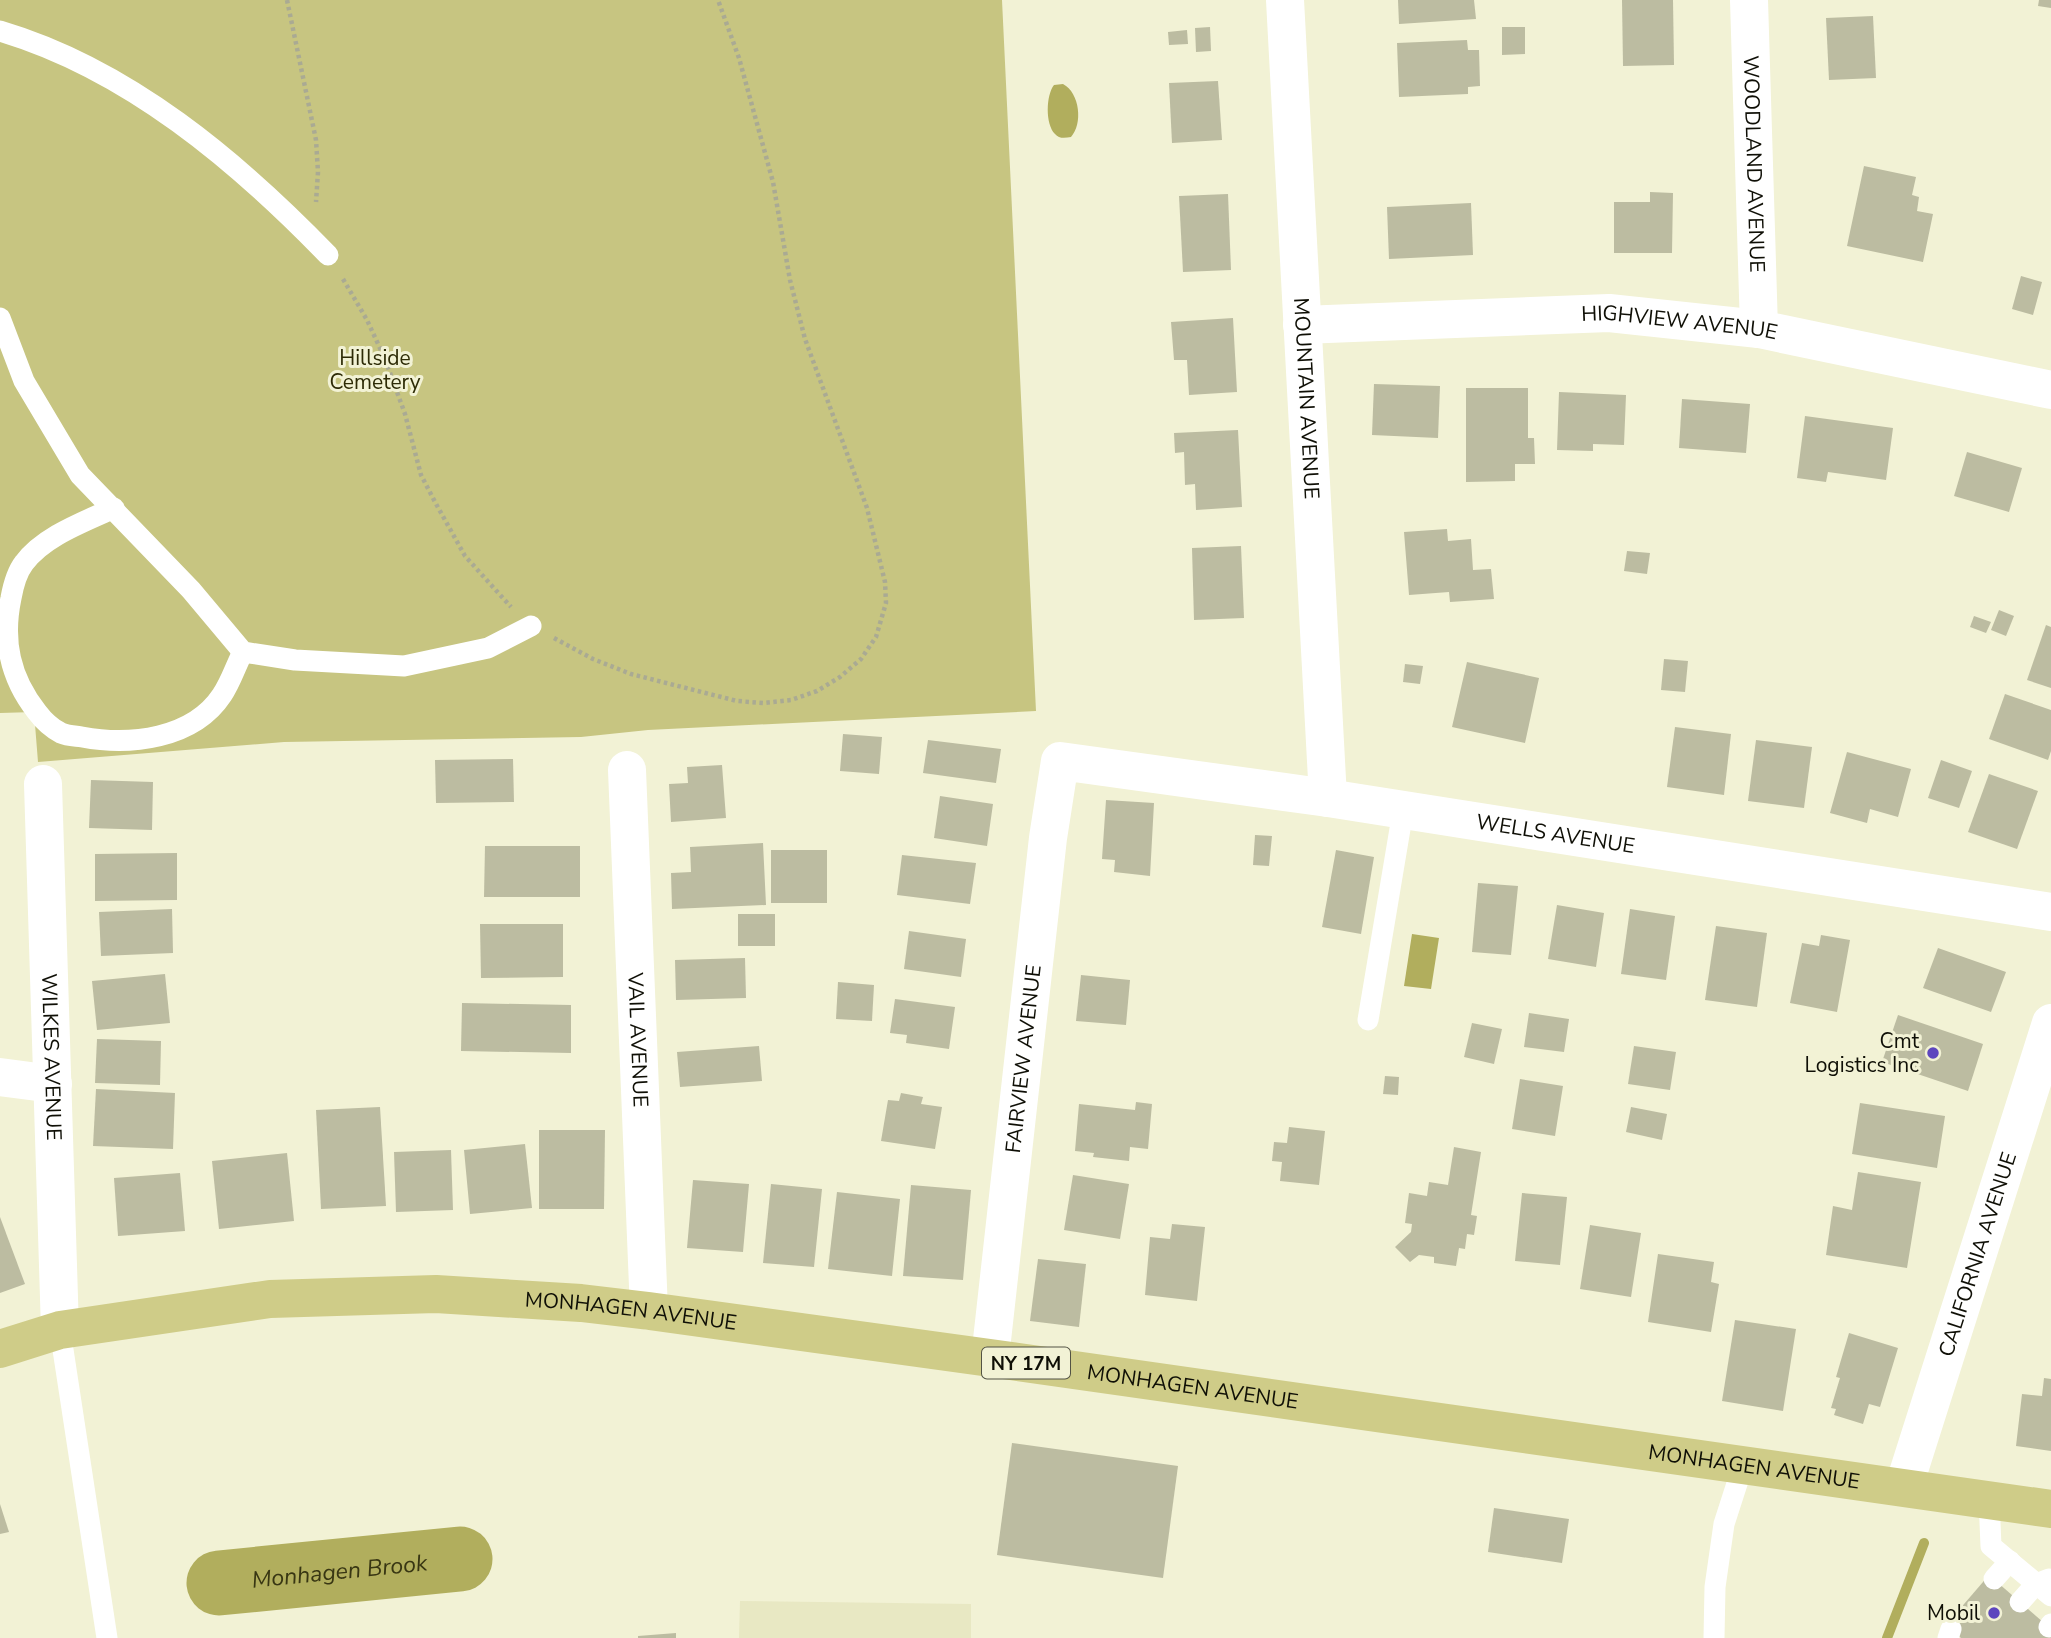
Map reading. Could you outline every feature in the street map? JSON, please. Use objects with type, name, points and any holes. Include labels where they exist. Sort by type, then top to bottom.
[{"type":"main road","name":"MONHAGEN AVENUE","points":[[0,1349],[60,1330],[270,1299],[436,1294],[649,1311],[1904,1486],[2051,1509]]},
{"type":"street","name":"MOUNTAIN AVENUE","points":[[1285,0],[1328,798]]},
{"type":"street","name":"WOODLAND AVENUE","points":[[1749,0],[1759,329]]},
{"type":"street","name":"HIGHVIEW AVENUE","points":[[1302,325],[1609,313],[1759,329],[2051,390]]},
{"type":"street","name":"WELLS AVENUE","points":[[1060,761],[1328,798],[2051,912]]},
{"type":"street","name":"FAIRVIEW AVENUE","points":[[990,1358],[1048,838],[1060,761]]},
{"type":"street","name":"VAIL AVENUE","points":[[627,770],[649,1311]]},
{"type":"street","name":"WILKES AVENUE","points":[[43,784],[60,1330]]},
{"type":"street","name":"CALIFORNIA AVENUE","points":[[1904,1486],[2051,1023]]},
{"type":"street","points":[[0,1077],[53,1084]]},
{"type":"lane","points":[[0,31],[37,42],[75,60],[145,100],[224,158],[328,255]]},
{"type":"lane","points":[[0,318],[24,381],[80,474],[191,590],[243,652],[295,660],[404,666],[488,648],[531,626]]},
{"type":"lane","points":[[114,508],[45,544],[23,564],[13,587],[6,634],[10,658],[15,679],[43,719],[61,733],[104,741],[146,740],[194,723],[222,696],[243,652]]},
{"type":"lane","points":[[1368,1020],[1403,811]]},
{"type":"lane","points":[[60,1330],[107,1638]]},
{"type":"lane","points":[[1714,1638],[1715,1587],[1724,1524],[1743,1465]]},
{"type":"lane","points":[[1989,1499],[1991,1546],[2046,1586],[2020,1602]]},
{"type":"lane","points":[[1994,1580],[2010,1560]]},
{"type":"path","points":[[287,0],[316,140],[318,172],[315,193],[320,235],[328,255],[367,320],[385,359],[405,414],[421,475],[465,556],[506,603],[531,626],[593,659],[631,674],[737,701],[764,704],[791,700],[817,691],[840,677],[861,659],[876,638],[881,624],[886,603],[885,582],[867,508],[805,339],[790,280],[773,182],[739,58],[718,0]]},
{"type":"shaded area","points":[[1063,84],[1073,94],[1078,109],[1075,131],[1071,137],[1064,138],[1057,136],[1052,129],[1048,110],[1051,90],[1054,85]]},
{"type":"shaded area","points":[[1412,934],[1439,938],[1431,989],[1404,986]]},
{"type":"shaded area","points":[[740,1601],[971,1604],[971,1638],[739,1638]]},
{"type":"green space","name":"Hillside Cemetery","points":[[0,0],[1002,0],[1036,711],[648,730],[581,737],[284,742],[38,762],[34,712],[0,713]]},
{"type":"building","points":[[1398,0],[1474,0],[1476,19],[1399,24]]},
{"type":"building","points":[[1622,0],[1673,0],[1674,65],[1623,66]]},
{"type":"building","points":[[2039,0],[2051,0],[2051,8],[2038,6]]},
{"type":"building","points":[[1873,16],[1876,78],[1829,80],[1826,18]]},
{"type":"building","points":[[1210,27],[1211,51],[1196,52],[1195,28]]},
{"type":"building","points":[[1502,27],[1525,27],[1525,54],[1502,55]]},
{"type":"building","points":[[1187,30],[1188,44],[1169,45],[1168,32]]},
{"type":"building","points":[[1467,40],[1468,50],[1479,50],[1480,86],[1468,87],[1468,94],[1399,97],[1397,43]]},
{"type":"building","points":[[1218,81],[1222,140],[1172,143],[1169,83]]},
{"type":"building","points":[[1864,166],[1916,177],[1912,195],[1919,197],[1917,211],[1933,214],[1923,262],[1847,246]]},
{"type":"building","points":[[1650,192],[1673,193],[1672,253],[1614,253],[1614,202],[1650,202]]},
{"type":"building","points":[[1228,194],[1231,270],[1183,272],[1179,196]]},
{"type":"building","points":[[1471,203],[1473,255],[1389,259],[1387,207]]},
{"type":"building","points":[[2021,276],[2042,282],[2033,315],[2012,309]]},
{"type":"building","points":[[1233,318],[1237,392],[1189,395],[1187,360],[1174,360],[1171,322]]},
{"type":"building","points":[[1374,384],[1440,386],[1438,438],[1372,435]]},
{"type":"building","points":[[1466,388],[1528,388],[1528,438],[1534,438],[1535,464],[1515,464],[1515,481],[1466,482]]},
{"type":"building","points":[[1559,392],[1626,395],[1624,445],[1593,444],[1593,451],[1557,450]]},
{"type":"building","points":[[1682,399],[1750,404],[1746,453],[1679,448]]},
{"type":"building","points":[[1805,416],[1893,428],[1886,480],[1828,472],[1826,482],[1797,478]]},
{"type":"building","points":[[1238,430],[1242,507],[1196,510],[1195,484],[1185,485],[1184,452],[1175,453],[1174,433]]},
{"type":"building","points":[[1967,452],[2022,468],[2009,512],[1954,496]]},
{"type":"building","points":[[1447,529],[1448,541],[1471,539],[1473,570],[1491,569],[1494,599],[1450,602],[1449,592],[1409,595],[1404,532]]},
{"type":"building","points":[[1241,546],[1244,618],[1194,620],[1192,548]]},
{"type":"building","points":[[1627,551],[1650,553],[1647,574],[1624,571]]},
{"type":"building","points":[[1999,610],[2014,616],[2006,636],[1991,630]]},
{"type":"building","points":[[1974,616],[1991,622],[1986,633],[1970,627]]},
{"type":"building","points":[[2046,625],[2051,627],[2051,688],[2027,680]]},
{"type":"building","points":[[1664,659],[1688,661],[1685,692],[1661,690]]},
{"type":"building","points":[[1467,662],[1539,678],[1525,743],[1452,727]]},
{"type":"building","points":[[1405,664],[1423,666],[1420,684],[1403,682]]},
{"type":"building","points":[[2005,694],[2051,710],[2051,751],[2048,760],[1989,739]]},
{"type":"building","points":[[1675,727],[1731,734],[1724,795],[1667,787]]},
{"type":"building","points":[[843,734],[882,737],[879,774],[840,771]]},
{"type":"building","points":[[928,740],[1001,749],[996,783],[923,773]]},
{"type":"building","points":[[1756,740],[1812,747],[1804,808],[1748,801]]},
{"type":"building","points":[[1847,752],[1911,769],[1898,817],[1870,809],[1867,823],[1830,813]]},
{"type":"building","points":[[513,759],[514,802],[436,803],[435,760]]},
{"type":"building","points":[[1941,760],[1972,771],[1959,808],[1928,798]]},
{"type":"building","points":[[722,765],[726,818],[671,822],[669,784],[688,783],[687,767]]},
{"type":"building","points":[[1989,774],[2038,791],[2017,849],[1968,832]]},
{"type":"building","points":[[91,780],[153,782],[152,830],[89,828]]},
{"type":"building","points":[[940,796],[993,804],[987,846],[934,838]]},
{"type":"building","points":[[1106,800],[1154,803],[1150,876],[1114,872],[1115,860],[1102,859]]},
{"type":"building","points":[[1255,835],[1272,836],[1269,866],[1253,865]]},
{"type":"building","points":[[763,843],[766,905],[672,909],[671,873],[691,872],[690,847]]},
{"type":"building","points":[[485,846],[580,846],[580,897],[484,897]]},
{"type":"building","points":[[771,850],[827,850],[827,903],[771,903]]},
{"type":"building","points":[[1336,850],[1374,857],[1361,934],[1322,927]]},
{"type":"building","points":[[177,853],[177,900],[95,901],[95,854]]},
{"type":"building","points":[[902,855],[976,863],[970,904],[897,895]]},
{"type":"building","points":[[1478,883],[1518,886],[1511,955],[1472,952]]},
{"type":"building","points":[[1557,905],[1604,913],[1596,967],[1548,959]]},
{"type":"building","points":[[172,909],[173,953],[101,956],[99,912]]},
{"type":"building","points":[[1630,909],[1675,916],[1666,980],[1621,974]]},
{"type":"building","points":[[738,914],[775,914],[775,946],[738,946]]},
{"type":"building","points":[[480,924],[563,924],[563,977],[481,978]]},
{"type":"building","points":[[1716,926],[1767,933],[1757,1007],[1705,1000]]},
{"type":"building","points":[[909,931],[966,939],[961,977],[904,969]]},
{"type":"building","points":[[1821,935],[1850,940],[1837,1012],[1790,1003],[1802,943],[1819,946]]},
{"type":"building","points":[[1938,948],[2006,972],[1991,1012],[1923,988]]},
{"type":"building","points":[[745,958],[746,998],[676,1000],[675,960]]},
{"type":"building","points":[[165,974],[170,1023],[97,1030],[92,981]]},
{"type":"building","points":[[1081,975],[1130,980],[1126,1025],[1076,1021]]},
{"type":"building","points":[[838,982],[874,985],[872,1021],[836,1019]]},
{"type":"building","points":[[895,999],[955,1007],[949,1049],[906,1043],[907,1035],[890,1033]]},
{"type":"building","points":[[462,1003],[571,1005],[571,1053],[461,1051]]},
{"type":"building","points":[[1529,1013],[1569,1019],[1564,1052],[1524,1047]]},
{"type":"building","name":"Cmt Logistics Inc","points":[[1898,1015],[1983,1044],[1968,1091],[1882,1062]]},
{"type":"building","points":[[1472,1023],[1502,1029],[1494,1064],[1464,1057]]},
{"type":"building","points":[[97,1039],[161,1041],[160,1085],[95,1083]]},
{"type":"building","points":[[759,1046],[762,1081],[680,1087],[677,1052]]},
{"type":"building","points":[[1634,1046],[1676,1052],[1670,1090],[1628,1084]]},
{"type":"building","points":[[1385,1076],[1399,1077],[1398,1095],[1383,1094]]},
{"type":"building","points":[[1520,1079],[1563,1086],[1555,1136],[1512,1129]]},
{"type":"building","points":[[96,1089],[175,1093],[173,1149],[93,1146]]},
{"type":"building","points":[[901,1093],[923,1097],[921,1104],[942,1107],[935,1149],[881,1141],[888,1100],[899,1101]]},
{"type":"building","points":[[1136,1102],[1152,1104],[1148,1149],[1130,1147],[1129,1161],[1093,1157],[1094,1153],[1075,1151],[1079,1104],[1135,1110]]},
{"type":"building","points":[[1860,1103],[1945,1116],[1937,1168],[1852,1154]]},
{"type":"building","points":[[380,1107],[386,1206],[321,1209],[316,1110]]},
{"type":"building","points":[[1631,1107],[1667,1114],[1662,1140],[1626,1132]]},
{"type":"building","points":[[1289,1127],[1325,1131],[1319,1185],[1280,1181],[1282,1162],[1272,1161],[1274,1142],[1287,1143]]},
{"type":"building","points":[[539,1130],[605,1130],[604,1209],[539,1209]]},
{"type":"building","points":[[525,1144],[532,1208],[470,1214],[464,1150]]},
{"type":"building","points":[[1454,1147],[1481,1152],[1471,1215],[1477,1216],[1474,1235],[1467,1234],[1465,1249],[1459,1248],[1456,1266],[1434,1263],[1434,1257],[1419,1255],[1410,1262],[1395,1247],[1411,1232],[1412,1224],[1405,1223],[1409,1193],[1427,1196],[1429,1182],[1448,1185]]},
{"type":"building","points":[[451,1150],[453,1210],[396,1212],[394,1152]]},
{"type":"building","points":[[287,1153],[294,1221],[219,1229],[212,1161]]},
{"type":"building","points":[[1858,1172],[1921,1182],[1907,1268],[1826,1255],[1833,1206],[1852,1210]]},
{"type":"building","points":[[180,1173],[185,1231],[118,1236],[114,1178]]},
{"type":"building","points":[[1073,1175],[1129,1184],[1120,1239],[1064,1230]]},
{"type":"building","points":[[693,1180],[749,1184],[743,1252],[687,1248]]},
{"type":"building","points":[[771,1184],[822,1189],[814,1267],[763,1263]]},
{"type":"building","points":[[911,1185],[971,1190],[963,1280],[903,1276]]},
{"type":"building","points":[[837,1192],[900,1199],[892,1276],[828,1269]]},
{"type":"building","points":[[1522,1193],[1567,1197],[1560,1265],[1515,1261]]},
{"type":"building","points":[[0,1217],[25,1284],[0,1293]]},
{"type":"building","points":[[1172,1224],[1205,1227],[1197,1301],[1145,1295],[1150,1237],[1170,1239]]},
{"type":"building","points":[[1590,1225],[1641,1233],[1631,1297],[1580,1289]]},
{"type":"building","points":[[1658,1254],[1714,1262],[1711,1282],[1719,1284],[1711,1332],[1648,1322]]},
{"type":"building","points":[[1038,1259],[1086,1264],[1079,1327],[1030,1321]]},
{"type":"building","points":[[1735,1320],[1796,1329],[1783,1411],[1722,1401]]},
{"type":"building","points":[[1849,1333],[1898,1348],[1880,1407],[1869,1404],[1863,1424],[1834,1415],[1836,1409],[1831,1408],[1840,1378],[1836,1377]]},
{"type":"building","points":[[2044,1378],[2051,1379],[2051,1451],[2016,1446],[2022,1394],[2042,1396]]},
{"type":"building","points":[[1012,1443],[1178,1466],[1163,1578],[997,1555]]},
{"type":"building","points":[[0,1504],[9,1532],[0,1534]]},
{"type":"building","points":[[1494,1508],[1569,1519],[1562,1563],[1488,1552]]},
{"type":"building","name":"Mobil","points":[[1989,1575],[2051,1629],[2051,1638],[1961,1638],[1946,1625]]},
{"type":"building","points":[[676,1633],[676,1638],[638,1638],[638,1636]]},
{"type":"waterway","points":[[1887,1638],[1924,1543]]},
{"type":"waterway","name":"Monhagen Brook","points":[[219,1583],[460,1559]]},
{"type":"place","name":"Cmt Logistics Inc","points":[[1933,1053]]},
{"type":"place","name":"Mobil","points":[[1994,1613]]}]
